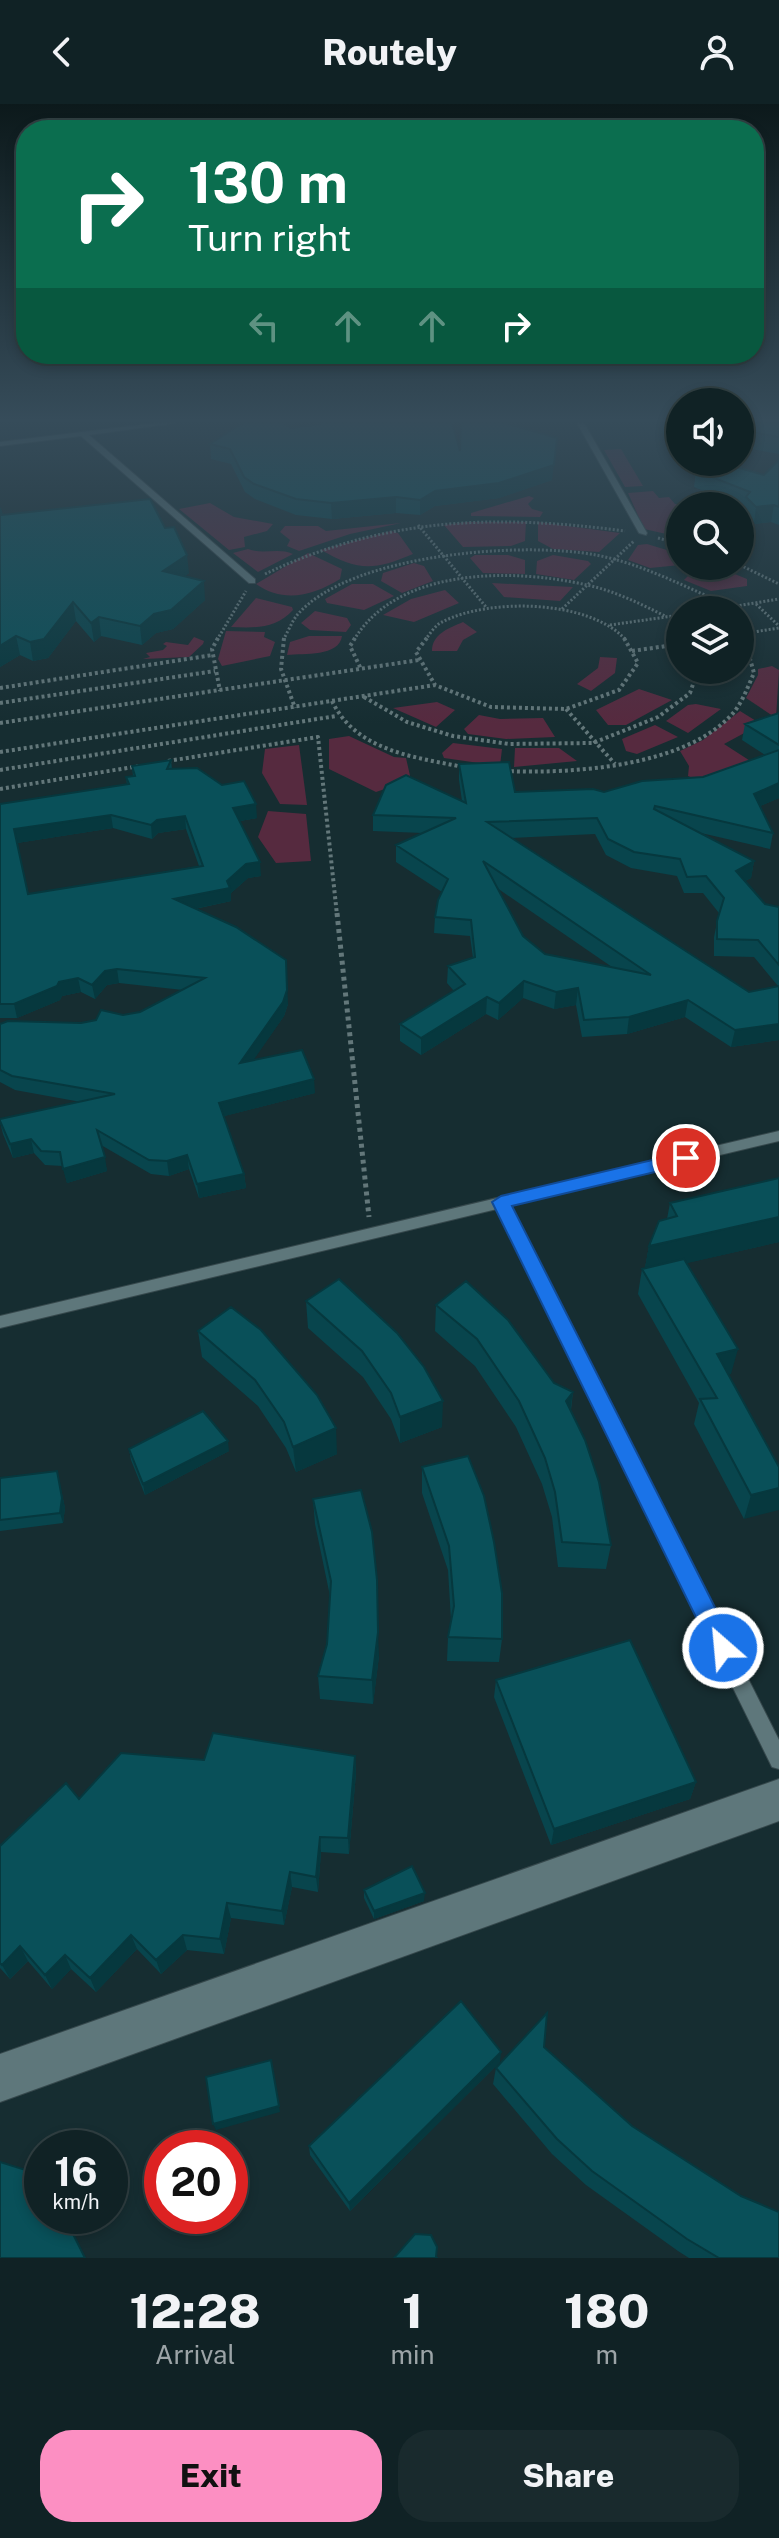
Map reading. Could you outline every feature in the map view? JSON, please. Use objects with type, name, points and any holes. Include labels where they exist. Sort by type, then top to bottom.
[{"type":"street","points":[[0,2078],[779,1800]]},
{"type":"lane","points":[[186,524],[252,581]]},
{"type":"lane","points":[[638,524],[643,533]]},
{"type":"lane","points":[[0,1322],[779,1136]]},
{"type":"lane","points":[[501,1202],[779,1760]]},
{"type":"path","points":[[220,691],[212,649],[252,581],[317,549],[390,529],[431,524]]},
{"type":"path","points":[[580,524],[643,533],[666,540]]},
{"type":"path","points":[[418,525],[486,607]]},
{"type":"path","points":[[562,609],[643,533]]},
{"type":"path","points":[[295,708],[282,681],[281,642],[291,623],[338,585],[390,566],[442,553],[516,550],[595,554],[705,596]]},
{"type":"path","points":[[754,572],[779,584]]},
{"type":"path","points":[[361,669],[350,646],[370,617],[405,595],[463,579],[523,578],[586,584],[625,597],[666,617]]},
{"type":"path","points":[[755,603],[779,599]]},
{"type":"path","points":[[755,603],[779,627]]},
{"type":"path","points":[[0,752],[435,685],[491,707],[566,709],[619,690],[638,663],[624,637],[609,625],[562,609],[486,607],[439,623],[416,652],[435,685]]},
{"type":"path","points":[[609,625],[666,617]]},
{"type":"path","points":[[754,632],[779,627]]},
{"type":"path","points":[[632,651],[666,646]]},
{"type":"path","points":[[0,688],[213,655]]},
{"type":"path","points":[[0,723],[419,660]]},
{"type":"path","points":[[0,703],[215,671]]},
{"type":"path","points":[[363,696],[407,722],[453,736],[509,744],[593,743],[658,717],[690,693],[693,684]]},
{"type":"path","points":[[500,770],[559,771],[655,757],[683,745],[733,713],[748,684]]},
{"type":"path","points":[[332,701],[336,716],[376,744],[475,768]]},
{"type":"path","points":[[566,709],[593,743],[615,764]]},
{"type":"path","points":[[0,770],[336,716]]},
{"type":"path","points":[[166,761],[318,737],[371,1234]]},
{"type":"path","points":[[0,789],[151,764]]},
{"type":"shaded area","points":[[197,524],[273,524],[267,531],[244,537],[245,547],[229,550]]},
{"type":"shaded area","points":[[399,524],[350,534],[299,551],[287,546],[290,540],[280,532],[285,526],[318,526],[326,531]]},
{"type":"shaded area","points":[[526,524],[525,541],[511,546],[463,547],[444,525]]},
{"type":"shaded area","points":[[538,524],[620,533],[599,552],[553,549],[538,541]]},
{"type":"shaded area","points":[[642,524],[666,524],[666,534],[644,529]]},
{"type":"shaded area","points":[[391,531],[398,533],[413,554],[387,564],[366,566],[345,562],[321,550]]},
{"type":"shaded area","points":[[647,544],[666,550],[666,566],[650,568],[628,560],[638,545]]},
{"type":"shaded area","points":[[248,549],[293,554],[258,572],[233,553]]},
{"type":"shaded area","points":[[308,553],[342,569],[340,579],[299,595],[277,594],[256,584]]},
{"type":"shaded area","points":[[475,555],[508,555],[525,560],[525,574],[483,573],[470,558]]},
{"type":"shaded area","points":[[553,555],[591,564],[574,580],[536,574],[537,561]]},
{"type":"shaded area","points":[[414,563],[424,566],[433,581],[402,593],[381,581],[383,573]]},
{"type":"shaded area","points":[[684,580],[747,580],[747,586],[711,591]]},
{"type":"shaded area","points":[[492,583],[573,587],[560,601],[504,597]]},
{"type":"shaded area","points":[[352,584],[373,584],[394,596],[364,610],[327,603],[325,599]]},
{"type":"shaded area","points":[[445,590],[459,603],[414,622],[383,615],[411,599]]},
{"type":"shaded area","points":[[256,598],[292,607],[293,610],[272,624],[231,627]]},
{"type":"shaded area","points":[[315,611],[347,618],[351,625],[346,632],[310,630],[301,623]]},
{"type":"shaded area","points":[[463,622],[477,632],[463,640],[457,651],[432,651],[438,636]]},
{"type":"shaded area","points":[[226,631],[265,632],[264,637],[275,642],[270,656],[222,666],[218,659]]},
{"type":"shaded area","points":[[309,636],[342,636],[335,648],[328,651],[287,655],[290,642]]},
{"type":"shaded area","points":[[194,637],[204,641],[189,657],[143,659],[150,657],[146,653],[163,650],[166,642],[188,645]]},
{"type":"shaded area","points":[[600,657],[617,658],[615,673],[591,691],[577,684],[598,668]]},
{"type":"shaded area","points":[[772,666],[779,670],[776,718],[746,698],[758,669]]},
{"type":"shaded area","points":[[639,689],[672,700],[626,725],[608,725],[596,710]]},
{"type":"shaded area","points":[[437,702],[455,710],[436,727],[393,708]]},
{"type":"shaded area","points":[[688,705],[721,709],[688,733],[666,721]]},
{"type":"shaded area","points":[[740,711],[761,724],[724,744],[755,764],[702,782],[688,776],[689,766],[680,751],[703,740]]},
{"type":"shaded area","points":[[479,715],[500,719],[543,718],[555,737],[506,739],[468,734],[464,729]]},
{"type":"shaded area","points":[[655,725],[678,737],[637,754],[626,751],[622,739]]},
{"type":"shaded area","points":[[349,736],[394,757],[406,758],[411,780],[376,792],[329,769],[329,739]]},
{"type":"shaded area","points":[[453,743],[502,749],[500,766],[444,758],[442,753]]},
{"type":"shaded area","points":[[299,745],[307,805],[280,804],[262,773],[265,749]]},
{"type":"shaded area","points":[[515,748],[559,748],[577,761],[514,767]]},
{"type":"shaded area","points":[[268,811],[306,814],[311,861],[276,863],[258,837]]},
{"type":"building","points":[[0,524],[163,524],[165,528],[174,527],[187,555],[163,571],[204,581],[171,610],[154,614],[140,626],[99,617],[91,623],[73,602],[44,639],[30,642],[16,636],[0,646]]},
{"type":"building","points":[[779,713],[779,745],[745,724]]},
{"type":"building","points":[[779,750],[779,783],[754,794],[773,833],[655,806],[654,809],[754,861],[736,871],[765,904],[779,907],[779,965],[758,940],[717,939],[717,921],[724,898],[706,876],[687,877],[680,859],[634,852],[608,839],[597,818],[487,822],[749,992],[779,986],[779,1024],[735,1030],[688,1000],[629,1017],[584,1020],[578,988],[556,992],[524,981],[499,1003],[487,997],[421,1038],[400,1024],[465,984],[448,966],[475,957],[471,920],[435,917],[438,900],[448,879],[396,845],[456,818],[373,815],[386,785],[406,775],[466,803],[459,764],[509,762],[515,792],[593,789],[604,792],[642,781],[703,777]],"holes":[[[483,861],[651,975],[545,954],[523,936]]]},
{"type":"building","points":[[171,760],[167,769],[197,768],[222,785],[244,781],[256,804],[233,808],[260,862],[246,864],[227,881],[230,888],[174,899],[236,927],[286,960],[287,990],[283,1002],[240,1063],[302,1050],[314,1079],[219,1103],[244,1174],[197,1184],[187,1155],[167,1161],[149,1160],[97,1130],[105,1157],[63,1169],[60,1152],[41,1151],[31,1139],[10,1144],[0,1121],[115,1094],[12,1076],[0,1070],[0,1024],[8,1021],[81,1023],[96,1020],[101,1010],[123,1015],[140,1012],[205,978],[117,969],[105,971],[92,985],[78,978],[59,982],[57,986],[14,1004],[0,1004],[0,804],[129,784],[126,777],[135,776],[132,766]],"holes":[[[111,815],[151,825],[157,820],[185,816],[203,866],[28,894],[14,829]]]},
{"type":"building","points":[[779,1178],[779,1217],[649,1246],[659,1221],[677,1216],[670,1203]]},
{"type":"building","points":[[684,1259],[738,1349],[717,1354],[779,1467],[779,1488],[751,1495],[700,1399],[717,1398],[642,1269]]},
{"type":"building","points":[[339,1279],[397,1333],[424,1367],[443,1401],[400,1417],[391,1393],[362,1351],[306,1301]]},
{"type":"building","points":[[466,1281],[508,1320],[554,1383],[573,1392],[566,1401],[585,1440],[599,1482],[611,1545],[562,1542],[555,1492],[545,1458],[519,1401],[477,1339],[436,1305]]},
{"type":"building","points":[[231,1307],[261,1330],[317,1395],[336,1428],[293,1447],[284,1422],[255,1380],[198,1331]]},
{"type":"building","points":[[203,1411],[228,1441],[143,1484],[129,1449]]},
{"type":"building","points":[[468,1456],[484,1496],[494,1542],[502,1593],[502,1639],[448,1637],[454,1606],[449,1546],[422,1467]]},
{"type":"building","points":[[57,1471],[62,1498],[60,1513],[0,1520],[0,1478]]},
{"type":"building","points":[[361,1490],[372,1532],[377,1580],[378,1632],[372,1680],[318,1676],[327,1644],[331,1581],[313,1499]]},
{"type":"building","points":[[630,1640],[696,1782],[554,1829],[496,1680]]},
{"type":"building","points":[[213,1733],[355,1756],[348,1838],[320,1837],[316,1877],[290,1872],[282,1911],[227,1903],[220,1939],[183,1935],[156,1960],[131,1935],[90,1978],[65,1955],[45,1975],[20,1946],[2,1965],[0,1846],[66,1783],[79,1799],[121,1753],[204,1760]]},
{"type":"building","points":[[412,1866],[425,1893],[374,1911],[364,1890]]},
{"type":"building","points":[[461,2001],[501,2052],[349,2203],[309,2146]]},
{"type":"building","points":[[547,2013],[544,2047],[632,2126],[741,2196],[779,2212],[779,2258],[719,2258],[687,2239],[592,2171],[557,2139],[496,2068]]},
{"type":"building","points":[[271,2060],[279,2106],[213,2124],[206,2077]]},
{"type":"building","points":[[0,2162],[24,2170],[24,2234],[73,2234],[85,2258],[0,2258]]},
{"type":"building","points":[[415,2234],[431,2235],[437,2247],[437,2258],[394,2258]]},
{"type":"route","points":[[686,1158],[501,1202],[723,1648]]}]
